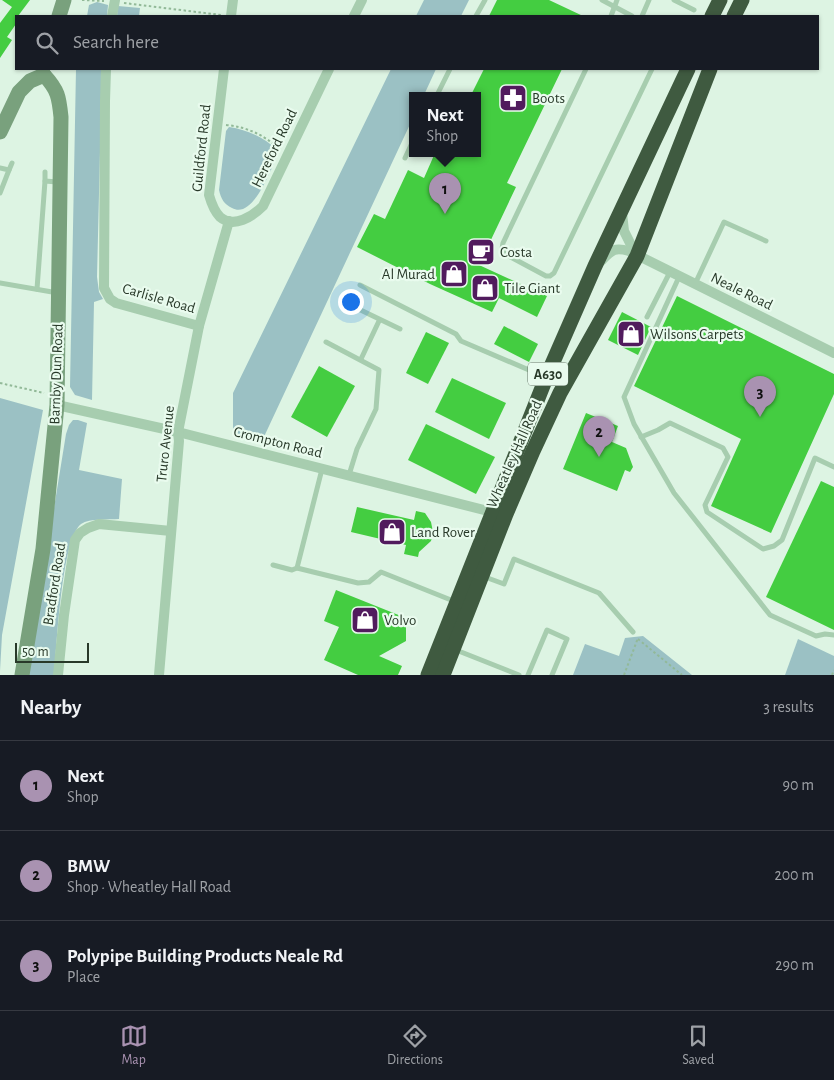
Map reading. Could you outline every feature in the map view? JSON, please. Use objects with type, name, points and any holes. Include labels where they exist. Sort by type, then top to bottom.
[{"type":"highway","points":[[712,15],[720,0]]},
{"type":"highway","points":[[734,15],[742,0]]},
{"type":"highway","name":"Wheatley Hall Road","points":[[428,675],[546,378],[623,204],[685,72]]},
{"type":"highway","name":"Wheatley Hall Road","points":[[443,675],[529,460],[556,402],[637,256],[708,72]]},
{"type":"street","points":[[59,15],[64,0]]},
{"type":"street","points":[[231,15],[233,0]]},
{"type":"street","points":[[354,15],[362,0]]},
{"type":"street","points":[[112,15],[115,1]]},
{"type":"street","name":"Carlisle Road","points":[[106,70],[103,282],[107,295],[116,303],[199,326]]},
{"type":"street","name":"Guildford Road","points":[[224,70],[209,195],[212,205],[220,217],[229,221]]},
{"type":"street","name":"Hereford Road","points":[[229,221],[242,221],[255,214],[263,206],[329,70]]},
{"type":"street","points":[[0,132],[19,92],[30,81],[45,72]]},
{"type":"street","name":"Barnby Dun Road","points":[[22,675],[43,549],[57,401],[61,117],[59,98],[55,87],[45,72]]},
{"type":"street","name":"Wheatley Hall Road","points":[[623,204],[622,218],[624,231],[637,256]]},
{"type":"street","name":"Truro Avenue","points":[[159,675],[179,442],[178,432],[199,326],[229,221]]},
{"type":"street","name":"Wheatley Hall Road","points":[[595,266],[613,250],[629,251],[637,256]]},
{"type":"street","name":"Neale Road","points":[[637,256],[833,350]]},
{"type":"street","name":"Crompton Road","points":[[57,401],[492,512]]},
{"type":"street","name":"Bradford Road","points":[[58,675],[64,615],[75,540],[80,533],[99,524],[171,531]]},
{"type":"lane","points":[[476,15],[484,0]]},
{"type":"lane","points":[[602,0],[616,3],[631,15]]},
{"type":"lane","points":[[642,15],[649,0]]},
{"type":"lane","points":[[674,0],[694,10]]},
{"type":"lane","points":[[728,15],[736,0]]},
{"type":"lane","points":[[611,15],[616,3]]},
{"type":"lane","points":[[438,92],[449,70]]},
{"type":"lane","points":[[586,70],[503,243],[502,250],[505,254],[550,276],[554,273],[652,70]]},
{"type":"lane","points":[[405,158],[409,149]]},
{"type":"lane","points":[[0,193],[12,162]]},
{"type":"lane","points":[[0,168],[8,170]]},
{"type":"lane","points":[[36,289],[45,172]]},
{"type":"lane","points":[[45,181],[60,183]]},
{"type":"lane","points":[[695,284],[724,222],[766,241]]},
{"type":"lane","points":[[646,317],[674,274]]},
{"type":"lane","points":[[674,274],[624,397],[634,424],[674,493],[770,615],[816,636],[834,635]]},
{"type":"lane","points":[[0,283],[58,293]]},
{"type":"lane","points":[[360,285],[456,334],[461,341],[546,378]]},
{"type":"lane","points":[[346,303],[400,329]]},
{"type":"lane","points":[[361,359],[379,320]]},
{"type":"lane","points":[[326,342],[379,370],[376,406],[355,453],[349,475]]},
{"type":"lane","points":[[641,437],[670,423],[723,448],[728,457],[705,506],[707,512],[763,549],[774,546],[782,540],[815,458],[834,467]]},
{"type":"lane","points":[[297,568],[322,469]]},
{"type":"lane","points":[[482,576],[504,584],[514,558],[599,593],[633,632]]},
{"type":"lane","points":[[273,565],[292,570],[297,568],[358,584],[369,582],[381,572],[456,602]]},
{"type":"lane","points":[[528,675],[547,630],[567,639],[552,675]]},
{"type":"lane","points":[[453,649],[519,675]]},
{"type":"path","points":[[82,0],[115,1],[223,15]]},
{"type":"path","points":[[218,125],[239,126],[252,130],[264,136],[288,155]]},
{"type":"path","points":[[0,383],[57,401]]},
{"type":"path","points":[[633,632],[638,639],[682,675]]},
{"type":"path","points":[[624,675],[638,639]]},
{"type":"path","points":[[832,675],[834,670]]},
{"type":"shaded area","points":[[424,0],[469,0],[462,15],[416,15]]},
{"type":"shaded area","points":[[97,2],[108,5],[107,15],[87,15],[89,5]]},
{"type":"shaded area","points":[[118,6],[140,8],[139,15],[117,15]]},
{"type":"shaded area","points":[[76,70],[102,70],[97,277],[99,292],[103,299],[94,302],[92,400],[75,395],[70,387]]},
{"type":"shaded area","points":[[391,70],[436,70],[425,92],[409,92],[409,126],[262,441],[233,434],[233,393]]},
{"type":"shaded area","points":[[229,127],[255,135],[278,151],[260,191],[247,207],[240,210],[232,208],[225,203],[219,190],[226,131]]},
{"type":"shaded area","points":[[0,398],[43,410],[2,635],[0,671]]},
{"type":"shaded area","points":[[73,420],[87,423],[79,470],[122,479],[119,519],[85,522],[81,524],[74,534],[64,571],[54,675],[27,675],[66,434]]},
{"type":"shaded area","points":[[643,636],[692,675],[573,675],[585,644],[619,656],[625,638]]},
{"type":"shaded area","points":[[798,639],[834,656],[834,675],[785,675]]},
{"type":"building","points":[[2,0],[30,0],[19,15],[15,15],[15,25],[7,37],[12,40],[0,58],[0,23],[12,7]]},
{"type":"building","points":[[497,0],[549,0],[581,15],[490,15]]},
{"type":"building","points":[[484,70],[562,70],[507,183],[516,187],[479,265],[547,296],[537,317],[499,298],[492,312],[430,284],[357,247],[374,214],[385,219],[408,170],[424,178],[433,157],[481,157],[481,92],[472,92]]},
{"type":"building","points":[[677,296],[834,374],[834,394],[771,533],[711,506],[741,439],[634,386]]},
{"type":"building","name":"Wilsons Carpets","points":[[622,312],[651,327],[638,355],[608,340]]},
{"type":"building","points":[[504,326],[538,344],[529,362],[494,344]]},
{"type":"building","points":[[426,332],[449,343],[428,384],[406,373]]},
{"type":"building","points":[[319,366],[355,386],[327,437],[291,417]]},
{"type":"building","points":[[452,378],[506,403],[489,439],[435,412]]},
{"type":"building","points":[[586,413],[618,426],[612,442],[626,448],[633,467],[630,472],[625,470],[617,491],[563,469]]},
{"type":"building","points":[[426,424],[495,457],[476,494],[408,460]]},
{"type":"building","points":[[821,481],[834,487],[834,630],[766,597]]},
{"type":"building","name":"Land Rover","points":[[357,507],[414,520],[416,511],[425,513],[431,522],[433,532],[431,541],[419,552],[418,557],[404,554],[406,545],[351,532]]},
{"type":"building","points":[[336,590],[406,618],[406,641],[379,656],[402,666],[398,675],[358,675],[324,660],[339,627],[324,621]]},
{"type":"place","name":"Boots","points":[[513,98]]},
{"type":"place","name":"Next","points":[[445,214]]},
{"type":"place","name":"Costa","points":[[481,252]]},
{"type":"place","name":"Al Murad","points":[[454,274]]},
{"type":"place","name":"Tile Giant","points":[[485,288]]},
{"type":"place","name":"Wilsons Carpets","points":[[631,334]]},
{"type":"place","name":"Polypipe Building Products Neale Rd","points":[[760,417]]},
{"type":"place","name":"BMW","points":[[599,457]]},
{"type":"place","name":"Land Rover","points":[[392,532]]},
{"type":"place","name":"Volvo","points":[[365,620]]}]
